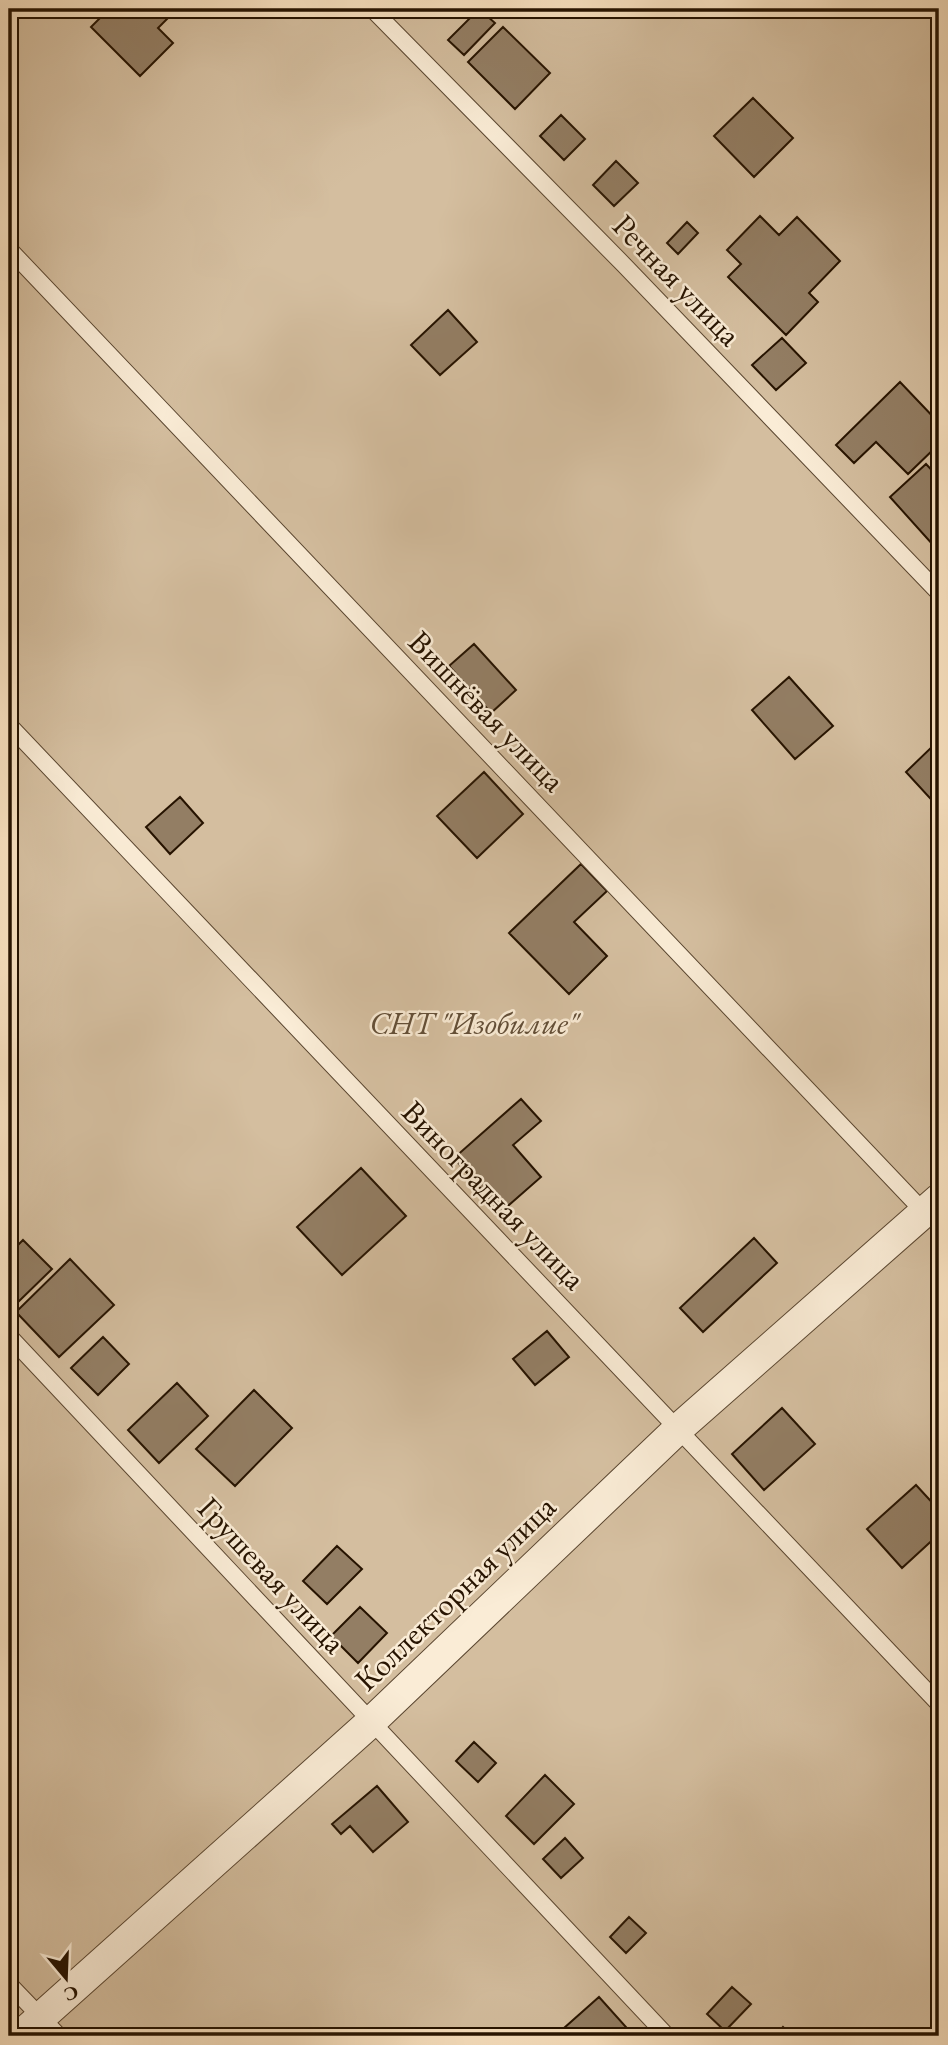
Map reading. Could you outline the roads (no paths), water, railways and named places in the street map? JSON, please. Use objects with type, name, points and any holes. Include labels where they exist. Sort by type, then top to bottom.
[{"type":"street","name":"Коллекторная улица","points":[[39,2030],[371,1721],[678,1429],[932,1206]]},
{"type":"lane","name":"Речная улица","points":[[372,9],[624,265],[939,593]]},
{"type":"lane","name":"Вишнёвая улица","points":[[9,249],[932,1206]]},
{"type":"lane","name":"Виноградная улица","points":[[9,725],[939,1704]]},
{"type":"lane","name":"Грушевая улица","points":[[9,1336],[667,2036]]},
{"type":"lane","points":[[9,1983],[39,2030]]},
{"type":"park label","name":"СНТ \"Изобилие\"","points":[[474,1023]]}]
